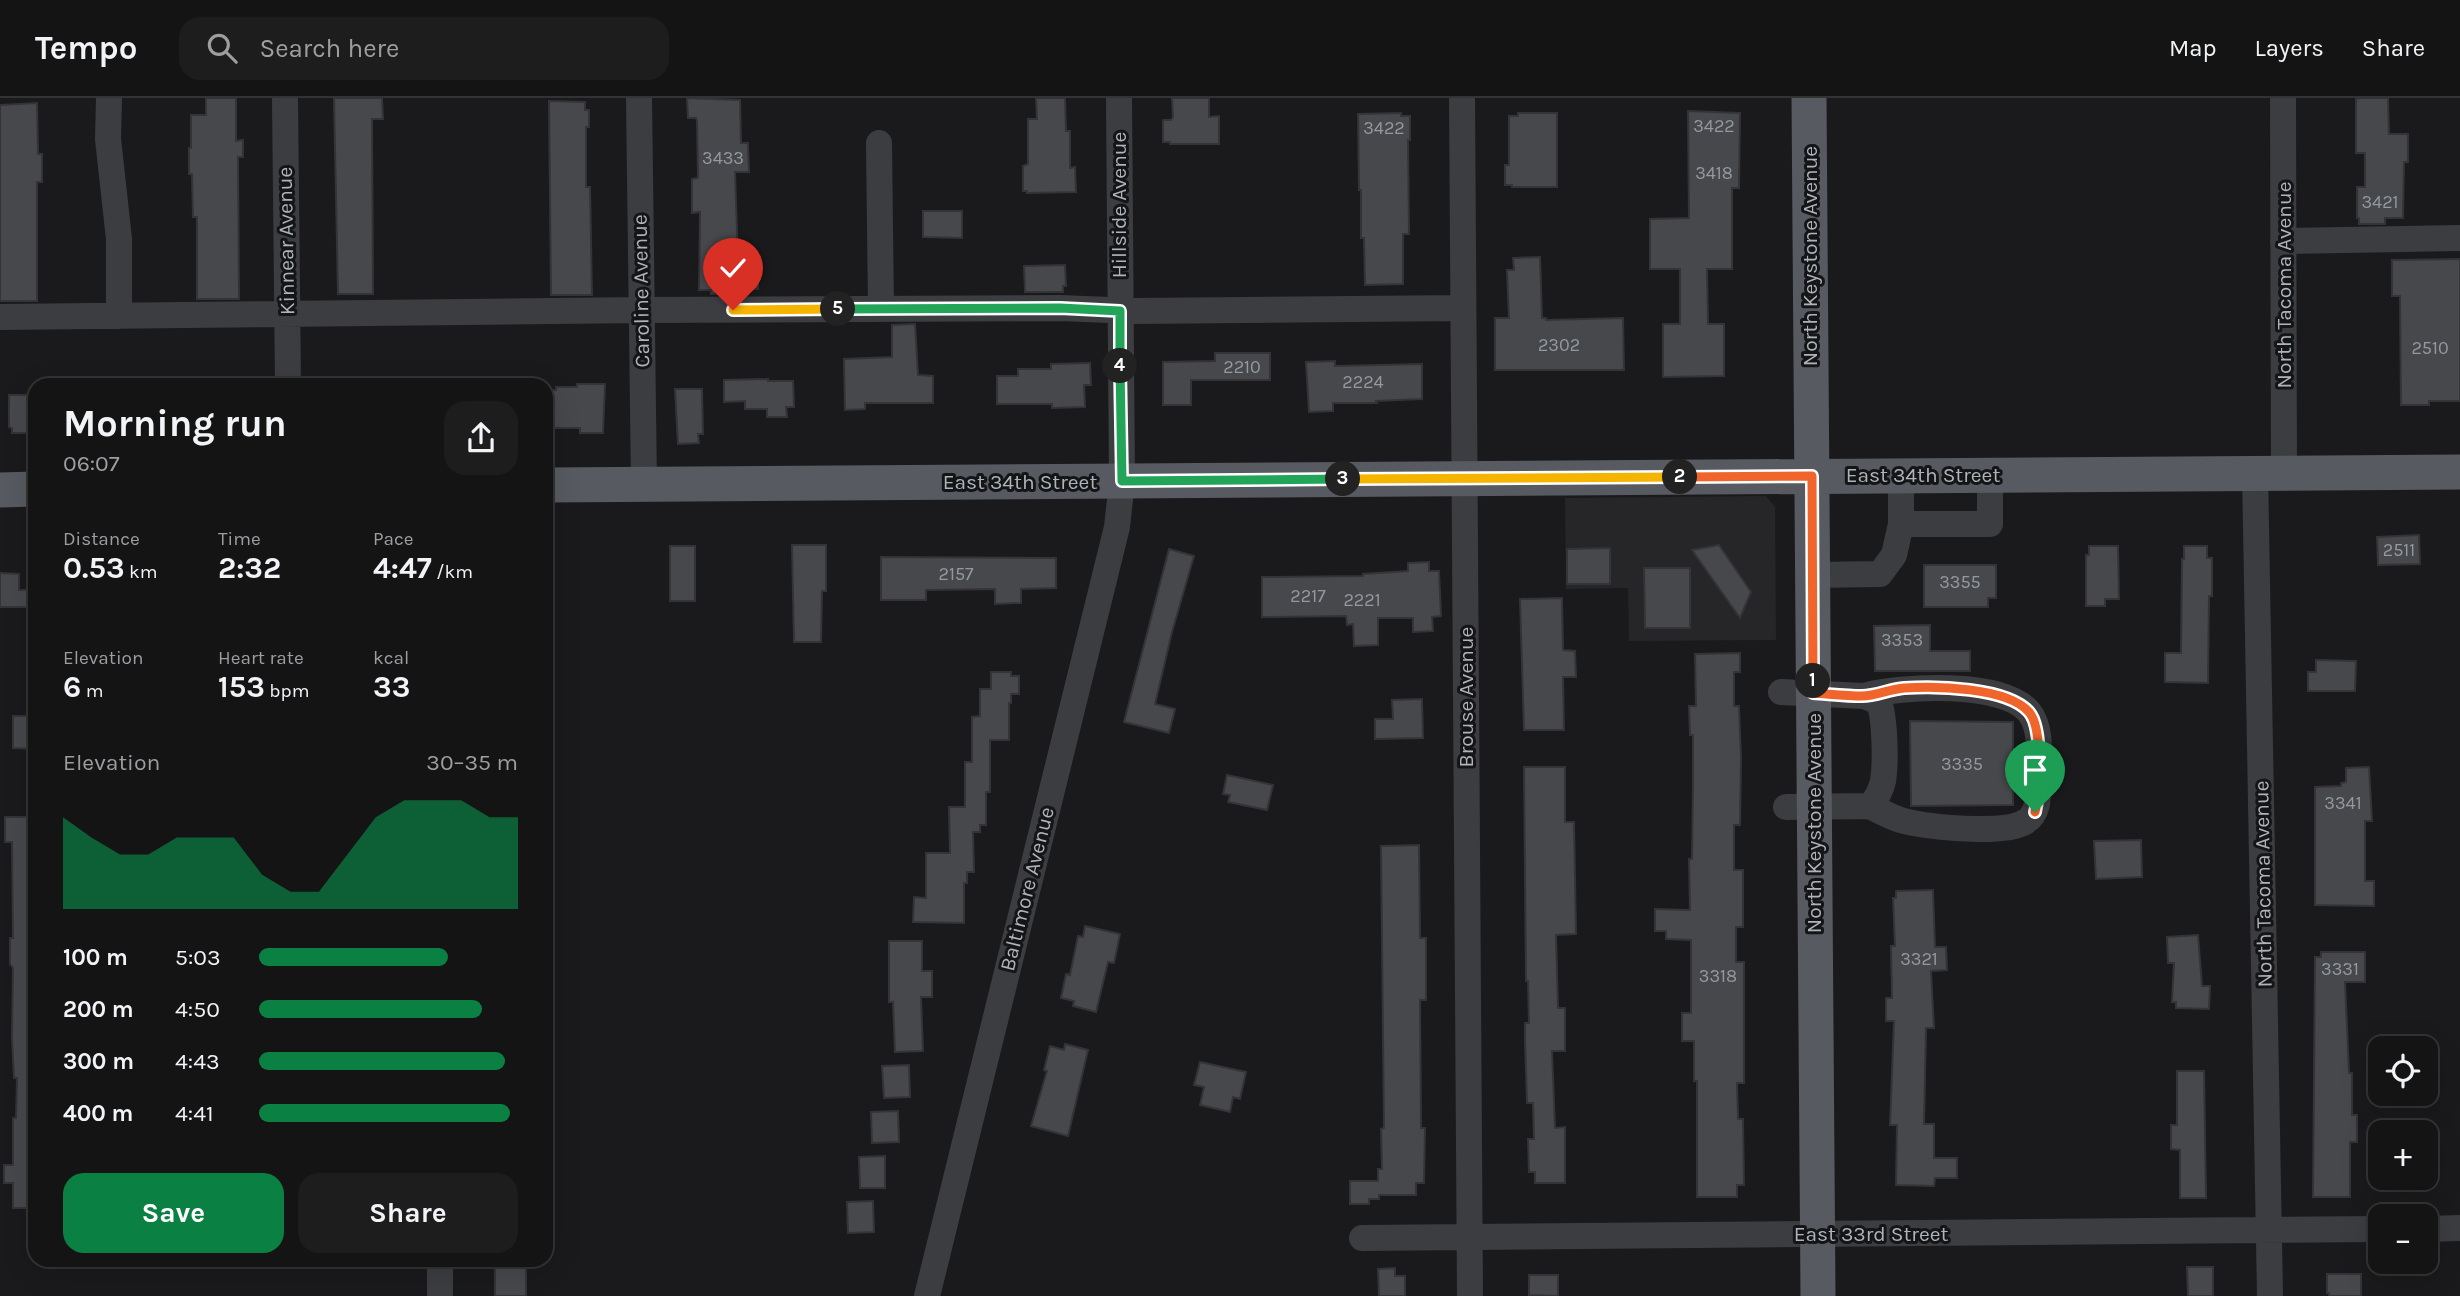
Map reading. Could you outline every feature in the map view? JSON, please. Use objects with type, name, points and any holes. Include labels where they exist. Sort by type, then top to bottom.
[{"type":"main road","name":"North Keystone Avenue","points":[[1809,98],[1812,575],[1797,693],[1818,1296]]},
{"type":"main road","name":"East 34th Street","points":[[553,485],[2460,472]]},
{"type":"main road","points":[[0,490],[28,489]]},
{"type":"street","points":[[109,98],[108,139],[119,239],[119,316]]},
{"type":"street","name":"Kinnear Avenue","points":[[285,98],[288,378]]},
{"type":"street","name":"Caroline Avenue","points":[[639,98],[644,485]]},
{"type":"street","name":"Hillside Avenue","points":[[1119,98],[1122,481]]},
{"type":"street","name":"Brouse Avenue","points":[[1462,98],[1470,1296]]},
{"type":"street","name":"North Tacoma Avenue","points":[[2270,1296],[2269,472],[2283,241],[2283,98]]},
{"type":"street","points":[[879,143],[881,309]]},
{"type":"street","points":[[2283,241],[2460,239]]},
{"type":"street","points":[[0,317],[642,310],[1060,308],[1120,311],[1463,308]]},
{"type":"street","points":[[1812,575],[1880,574],[1894,555],[1901,524],[1901,475]]},
{"type":"street","points":[[1901,524],[1990,524],[1990,475]]},
{"type":"street","name":"Baltimore Avenue","points":[[927,1296],[1116,527],[1122,481]]},
{"type":"street","points":[[1797,693],[1864,696],[1904,688],[1954,688],[2011,699],[2029,712],[2037,730],[2038,800],[2035,812],[2025,822],[2013,826],[1982,829],[1940,827],[1902,821],[1870,806],[1800,806]]},
{"type":"street","points":[[1864,696],[1879,702],[1884,714],[1883,781],[1878,797],[1870,806]]},
{"type":"street","points":[[2438,1229],[2460,1228]]},
{"type":"street","name":"East 33rd Street","points":[[1363,1238],[2368,1229]]},
{"type":"street","points":[[440,1267],[440,1296]]},
{"type":"shaded area","points":[[1766,496],[1775,507],[1776,640],[1629,641],[1628,588],[1566,589],[1565,498]]},
{"type":"building","points":[[206,98],[236,98],[236,141],[243,140],[243,157],[238,157],[239,299],[197,299],[197,217],[193,217],[189,148],[191,115],[206,115]]},
{"type":"building","points":[[334,98],[382,98],[383,119],[372,119],[373,294],[338,294]]},
{"type":"building","points":[[687,98],[740,100],[741,143],[748,143],[749,172],[735,172],[738,262],[758,262],[758,289],[733,289],[733,294],[711,294],[711,290],[699,290],[700,212],[692,213],[692,179],[698,178],[697,121],[696,118],[688,118]]},
{"type":"building","points":[[1036,98],[1065,98],[1066,131],[1070,131],[1070,168],[1075,167],[1076,192],[1023,191],[1023,166],[1028,164],[1028,119],[1037,119]]},
{"type":"building","points":[[1172,98],[1209,98],[1209,117],[1219,116],[1219,144],[1163,142],[1163,120],[1171,120],[1173,117]]},
{"type":"building","points":[[2388,98],[2389,134],[2408,134],[2408,162],[2404,162],[2403,218],[2385,218],[2385,224],[2359,224],[2357,218],[2357,187],[2365,187],[2365,153],[2356,153],[2356,99]]},
{"type":"building","points":[[549,101],[585,102],[585,110],[589,110],[589,127],[586,127],[586,187],[590,187],[592,295],[551,295]]},
{"type":"building","points":[[37,103],[38,154],[42,154],[42,182],[37,182],[37,301],[0,301],[0,105]]},
{"type":"building","points":[[1688,111],[1740,113],[1739,188],[1732,188],[1732,269],[1707,269],[1708,324],[1724,324],[1724,376],[1663,377],[1663,324],[1680,324],[1680,269],[1650,269],[1650,219],[1689,218]]},
{"type":"building","points":[[1401,113],[1401,116],[1410,116],[1409,234],[1403,234],[1403,284],[1365,285],[1359,190],[1358,114]]},
{"type":"building","points":[[1518,113],[1557,113],[1557,187],[1505,185],[1505,165],[1509,165],[1509,116],[1518,116]]},
{"type":"building","points":[[923,211],[962,211],[962,238],[923,237]]},
{"type":"building","points":[[1540,257],[1542,318],[1623,318],[1624,370],[1495,370],[1495,318],[1509,318],[1507,270],[1514,270],[1513,258]]},
{"type":"building","points":[[2460,259],[2460,401],[2401,405],[2400,296],[2392,296],[2392,260]]},
{"type":"building","points":[[1065,265],[1066,286],[1063,286],[1063,292],[1025,292],[1024,266]]},
{"type":"building","points":[[915,324],[918,375],[933,376],[933,403],[865,403],[865,409],[845,410],[844,359],[892,357],[892,325]]},
{"type":"building","points":[[1215,353],[1270,353],[1270,380],[1191,380],[1191,405],[1163,405],[1163,362],[1215,361]]},
{"type":"building","points":[[1335,361],[1335,366],[1422,364],[1422,399],[1333,403],[1333,411],[1309,412],[1306,362]]},
{"type":"building","points":[[1090,363],[1091,385],[1084,385],[1085,407],[1052,408],[1052,404],[997,404],[997,376],[1018,376],[1018,369],[1051,369],[1051,364]]},
{"type":"building","points":[[724,380],[793,381],[794,407],[786,407],[787,417],[767,417],[767,409],[745,409],[745,401],[724,402]]},
{"type":"building","points":[[577,384],[605,384],[603,433],[580,433],[580,428],[553,428],[553,390],[556,387],[577,387]]},
{"type":"building","points":[[675,389],[702,389],[703,434],[698,434],[699,443],[678,444]]},
{"type":"building","points":[[9,395],[28,395],[28,433],[12,433],[12,428],[9,427]]},
{"type":"building","points":[[2419,535],[2420,564],[2378,565],[2377,537]]},
{"type":"building","points":[[792,545],[826,545],[826,591],[822,591],[821,642],[794,642]]},
{"type":"building","points":[[1719,545],[1751,592],[1740,618],[1692,550]]},
{"type":"building","points":[[670,546],[695,546],[695,601],[670,601]]},
{"type":"building","points":[[2089,546],[2118,546],[2119,599],[2105,599],[2105,606],[2086,606],[2086,555],[2089,555]]},
{"type":"building","points":[[2184,546],[2207,546],[2207,558],[2212,558],[2208,683],[2165,682],[2165,653],[2181,653]]},
{"type":"building","points":[[1610,548],[1610,584],[1567,584],[1567,549]]},
{"type":"building","points":[[1169,549],[1194,556],[1155,704],[1175,709],[1169,733],[1124,722]]},
{"type":"building","points":[[881,557],[1056,558],[1056,588],[1021,589],[1021,603],[995,604],[995,589],[926,590],[926,600],[881,600]]},
{"type":"building","points":[[1429,562],[1429,571],[1439,571],[1441,616],[1432,617],[1433,631],[1413,632],[1413,618],[1378,618],[1378,645],[1354,646],[1353,624],[1347,625],[1346,616],[1262,617],[1262,577],[1363,576],[1408,571],[1408,563]]},
{"type":"building","points":[[1924,565],[1996,565],[1996,598],[1988,598],[1988,607],[1924,607]]},
{"type":"building","points":[[1644,568],[1690,568],[1690,628],[1645,628]]},
{"type":"building","points":[[0,573],[19,574],[19,590],[28,590],[28,607],[0,607]]},
{"type":"building","points":[[1562,598],[1563,650],[1575,651],[1576,677],[1563,677],[1564,730],[1524,730],[1520,599]]},
{"type":"building","points":[[1930,625],[1930,651],[1970,651],[1970,671],[1875,671],[1874,626]]},
{"type":"building","points":[[1740,653],[1740,672],[1734,672],[1734,706],[1739,706],[1741,758],[1740,825],[1734,825],[1734,870],[1743,870],[1743,927],[1736,927],[1736,962],[1744,962],[1744,1083],[1737,1083],[1738,1119],[1743,1119],[1744,1185],[1737,1185],[1737,1197],[1697,1197],[1697,1081],[1694,1081],[1694,1041],[1682,1041],[1682,1013],[1691,1013],[1691,940],[1666,939],[1666,931],[1655,931],[1655,909],[1690,910],[1693,735],[1690,735],[1689,706],[1696,706],[1695,654]]},
{"type":"building","points":[[2316,660],[2356,661],[2355,691],[2308,691],[2308,672],[2316,672]]},
{"type":"building","points":[[991,672],[1011,672],[1011,676],[1019,676],[1019,694],[1011,694],[1009,703],[1009,740],[990,740],[990,792],[986,792],[986,825],[980,825],[980,832],[973,832],[974,872],[967,872],[967,883],[964,883],[964,923],[913,922],[914,897],[926,898],[926,853],[950,853],[949,807],[965,807],[965,762],[972,762],[972,717],[980,716],[980,689],[991,689]]},
{"type":"building","points":[[1422,699],[1423,738],[1375,739],[1375,719],[1393,719],[1392,700]]},
{"type":"building","points":[[13,716],[28,716],[28,749],[13,748]]},
{"type":"building","points":[[1910,721],[2013,722],[2013,805],[1911,806]]},
{"type":"building","points":[[1524,767],[1565,767],[1565,822],[1574,822],[1576,934],[1556,935],[1558,1008],[1565,1008],[1565,1051],[1552,1051],[1555,1128],[1565,1127],[1565,1183],[1535,1183],[1535,1172],[1529,1172],[1528,1139],[1534,1139],[1533,1103],[1527,1103],[1525,1041],[1525,1023],[1529,1023],[1526,981]]},
{"type":"building","points":[[2369,767],[2372,821],[2365,821],[2365,881],[2374,881],[2374,906],[2315,905],[2315,787],[2341,786],[2341,783],[2346,782],[2346,768]]},
{"type":"building","points":[[1227,775],[1273,785],[1267,810],[1228,802],[1230,795],[1223,794]]},
{"type":"building","points":[[5,817],[28,817],[28,1208],[13,1208],[13,1183],[4,1183],[4,1165],[13,1165],[13,1118],[16,1118],[17,1078],[14,1078],[13,968],[10,964],[10,938],[13,938],[12,842],[5,842]]},
{"type":"building","points":[[2141,840],[2142,877],[2096,879],[2094,841]]},
{"type":"building","points":[[1419,845],[1420,938],[1426,938],[1426,1000],[1420,1000],[1421,1128],[1425,1128],[1424,1183],[1416,1183],[1416,1195],[1379,1195],[1379,1199],[1369,1199],[1369,1204],[1350,1204],[1350,1181],[1378,1181],[1378,1169],[1382,1169],[1381,1129],[1384,1128],[1381,846]]},
{"type":"building","points":[[1933,890],[1935,947],[1946,947],[1947,970],[1931,971],[1934,1028],[1926,1028],[1924,1124],[1934,1124],[1934,1158],[1957,1158],[1957,1178],[1935,1178],[1934,1186],[1896,1185],[1897,1125],[1890,1125],[1894,1021],[1886,1021],[1886,998],[1892,998],[1891,946],[1895,946],[1893,898],[1896,898],[1896,891]]},
{"type":"building","points":[[1085,926],[1120,934],[1114,963],[1108,962],[1096,1012],[1073,1006],[1074,1001],[1061,998],[1066,974],[1070,975],[1078,936],[1083,937]]},
{"type":"building","points":[[2198,935],[2202,986],[2210,986],[2209,1009],[2176,1008],[2176,1002],[2172,1002],[2174,963],[2168,963],[2167,937]]},
{"type":"building","points":[[889,941],[922,941],[922,971],[932,971],[932,997],[921,997],[923,1051],[895,1052],[893,1002],[889,1002]]},
{"type":"building","points":[[2321,952],[2365,952],[2365,982],[2345,982],[2349,1073],[2352,1073],[2352,1115],[2357,1115],[2357,1142],[2350,1142],[2350,1197],[2313,1197],[2315,957],[2321,957]]},
{"type":"building","points":[[1065,1044],[1088,1050],[1068,1136],[1031,1126],[1047,1071],[1044,1070],[1050,1046],[1064,1050]]},
{"type":"building","points":[[1200,1062],[1246,1072],[1240,1099],[1233,1097],[1230,1112],[1200,1105],[1204,1087],[1194,1085]]},
{"type":"building","points":[[909,1065],[910,1097],[884,1098],[882,1066]]},
{"type":"building","points":[[2177,1071],[2204,1071],[2206,1198],[2180,1198],[2180,1150],[2171,1149],[2171,1125],[2177,1125]]},
{"type":"building","points":[[898,1111],[899,1142],[872,1143],[871,1112]]},
{"type":"building","points":[[885,1156],[885,1188],[860,1188],[859,1157]]},
{"type":"building","points":[[873,1201],[874,1232],[848,1233],[847,1202]]},
{"type":"building","points":[[495,1267],[526,1267],[526,1296],[495,1296]]},
{"type":"building","points":[[2187,1267],[2213,1267],[2213,1296],[2188,1296]]},
{"type":"building","points":[[1395,1268],[1395,1276],[1405,1276],[1405,1296],[1379,1296],[1378,1269]]},
{"type":"building","points":[[2327,1274],[2361,1274],[2361,1296],[2329,1296]]},
{"type":"building","points":[[1529,1275],[1558,1275],[1558,1296],[1529,1295]]},
{"type":"route","points":[[733,310],[1060,308],[1120,311],[1122,481],[1812,476],[1813,693],[1864,696],[1904,688],[1954,688],[2011,699],[2029,712],[2037,730],[2038,800],[2035,812]]}]
